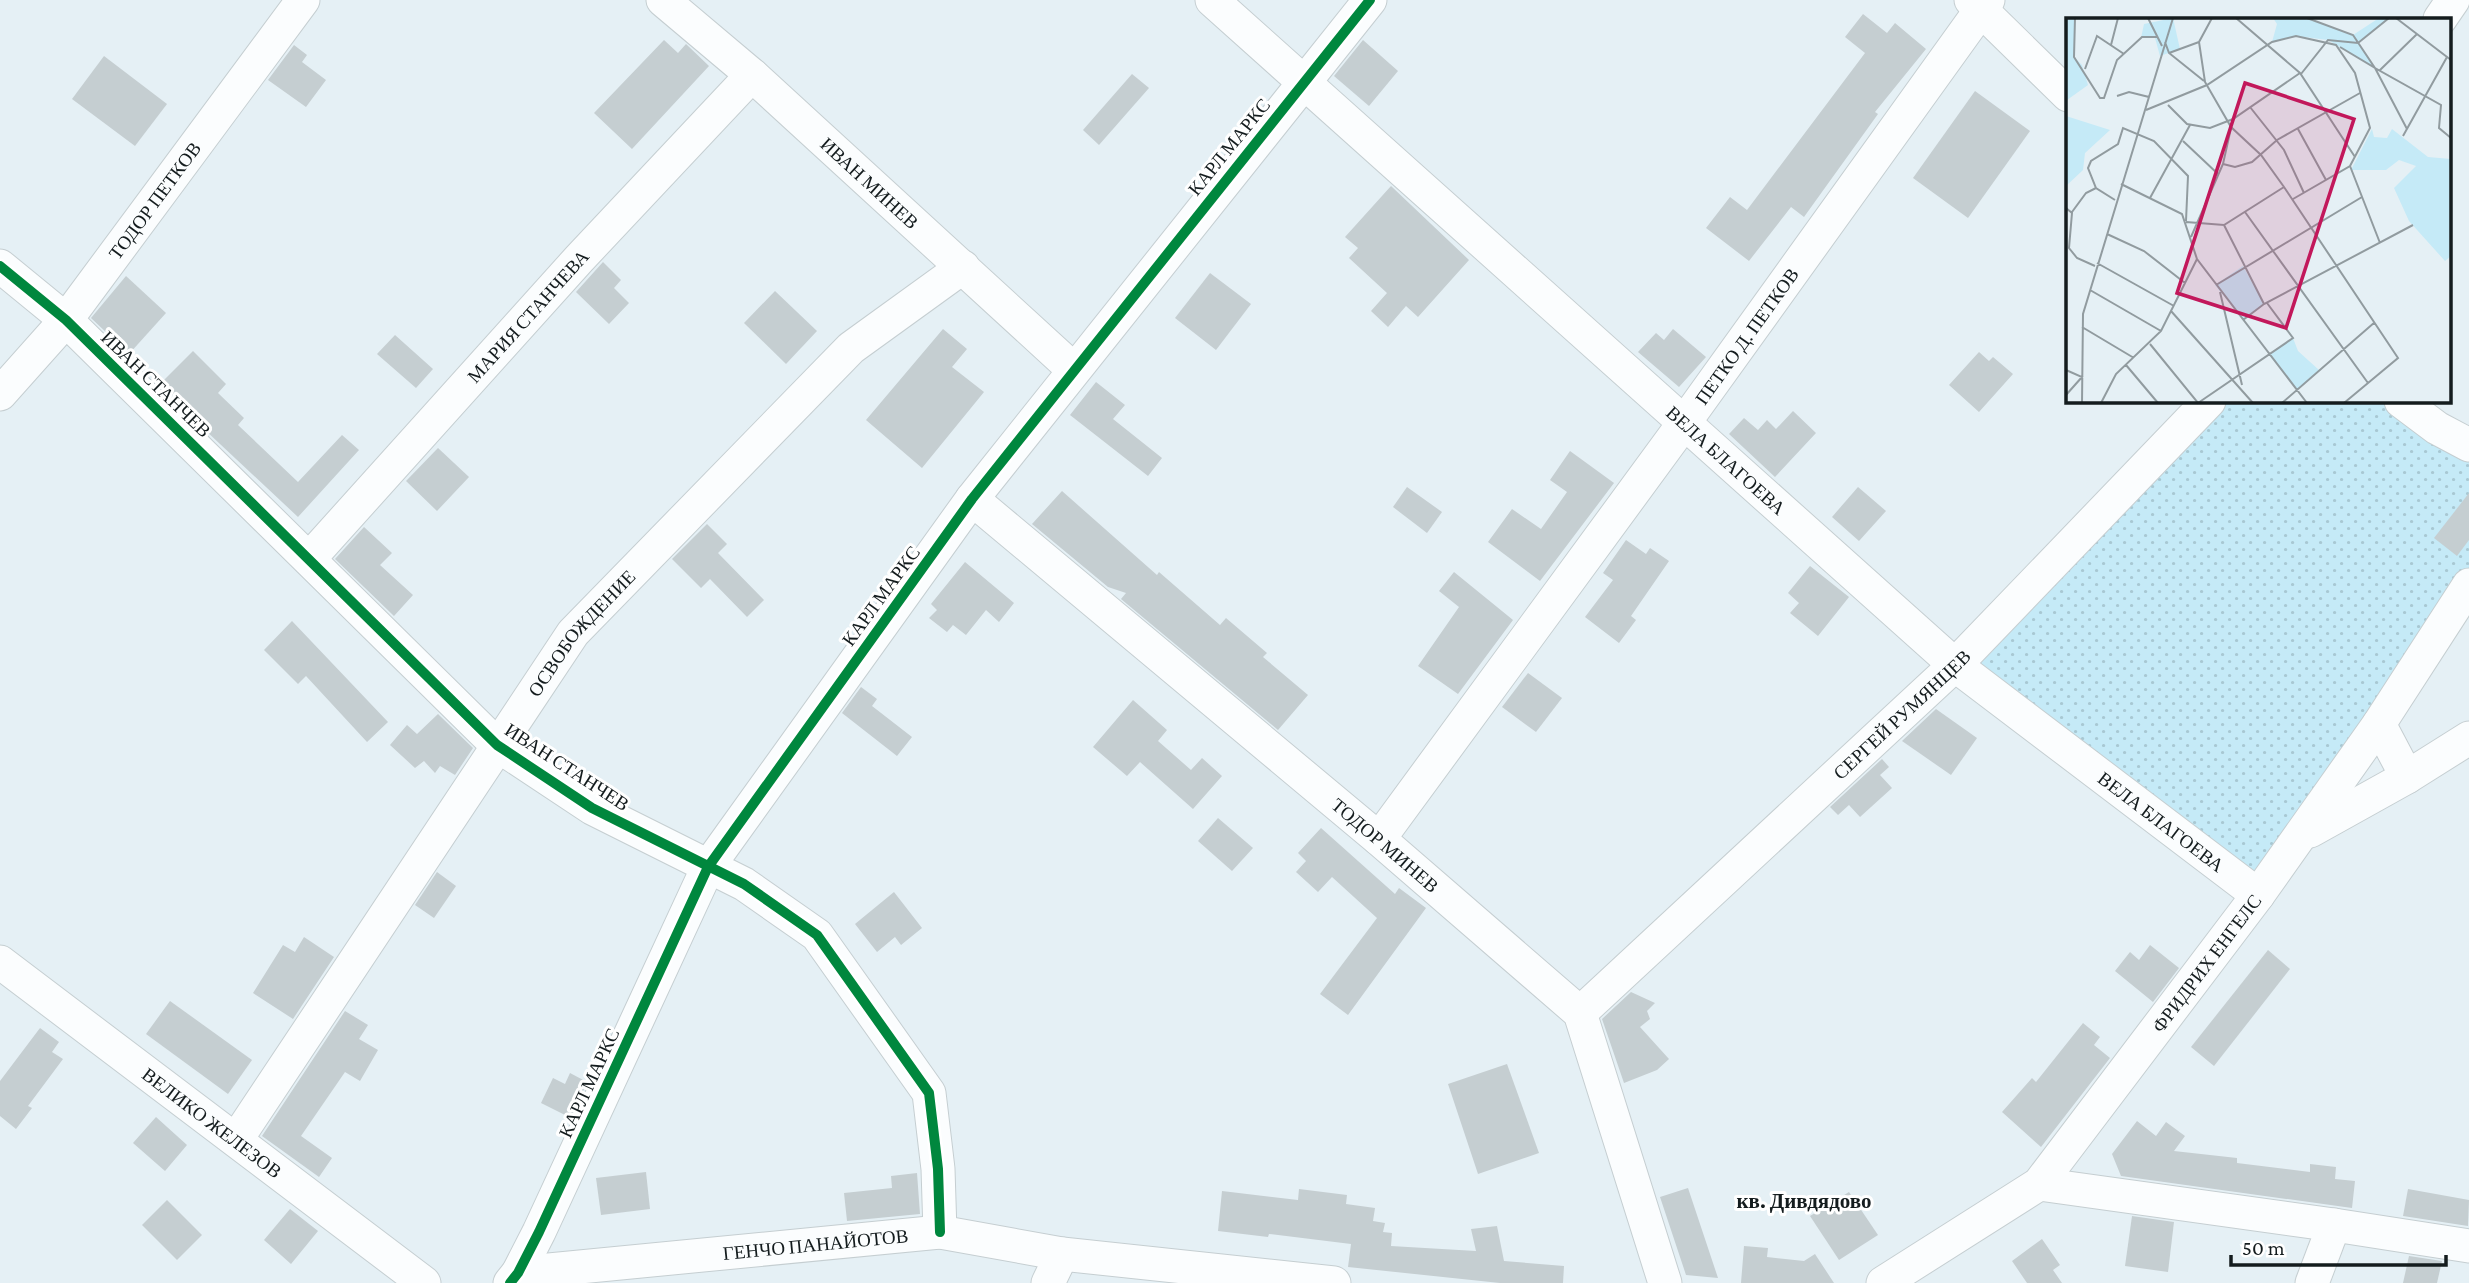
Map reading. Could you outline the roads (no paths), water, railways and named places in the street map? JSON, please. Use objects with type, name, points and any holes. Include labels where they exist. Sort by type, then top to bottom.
[{"type":"street","name":"ТОДОР ПЕТКОВ","points":[[0,394],[66,320],[303,0]]},
{"type":"street","name":"ИВАН МИНЕВ","points":[[663,0],[752,75],[1074,370]]},
{"type":"street","name":"ВЕЛА БЛАГОЕВА","points":[[1212,0],[1955,665],[2258,895]]},
{"type":"street","name":"КАРЛ МАРКС","points":[[514,1278],[540,1232],[708,867],[972,499],[1370,0]]},
{"type":"street","points":[[2441,18],[2452,0]]},
{"type":"street","points":[[1980,3],[2066,93]]},
{"type":"street","name":"ПЕТКО Д. ПЕТКОВ","points":[[1379,839],[1684,423],[1980,3]]},
{"type":"street","name":"МАРИЯ СТАНЧЕВА","points":[[309,559],[579,259],[752,75]]},
{"type":"street","name":"ИВАН СТАНЧЕВ","points":[[0,266],[66,320],[497,745],[592,808],[744,884],[817,935],[929,1093],[938,1169],[940,1231]]},
{"type":"street","name":"ОСВОБОЖДЕНИЕ","points":[[236,1140],[573,633],[851,348],[963,267]]},
{"type":"street","name":"СЕРГЕЙ РУМЯНЦЕВ","points":[[1580,1013],[1955,665],[2207,402]]},
{"type":"street","points":[[2402,402],[2437,428],[2469,445]]},
{"type":"street","name":"ТОДОР МИНЕВ","points":[[972,499],[1379,839],[1580,1013]]},
{"type":"street","name":"ФРИДРИХ ЕНГЕЛС","points":[[1883,1283],[2039,1184],[2258,895],[2379,724],[2469,585]]},
{"type":"street","points":[[2379,724],[2407,777]]},
{"type":"street","points":[[2301,835],[2407,777],[2469,738]]},
{"type":"street","name":"ВЕЛИКО ЖЕЛЕЗОВ","points":[[0,962],[424,1283]]},
{"type":"street","points":[[1580,1013],[1665,1283]]},
{"type":"street","points":[[2039,1184],[2469,1246]]},
{"type":"street","points":[[2312,1283],[2334,1225]]},
{"type":"street","name":"ГЕНЧО ПАНАЙОТОВ","points":[[514,1278],[940,1231],[1055,1269],[1334,1283]]},
{"type":"district","name":"кв. Дивдядово","points":[[1804,1201]]}]
